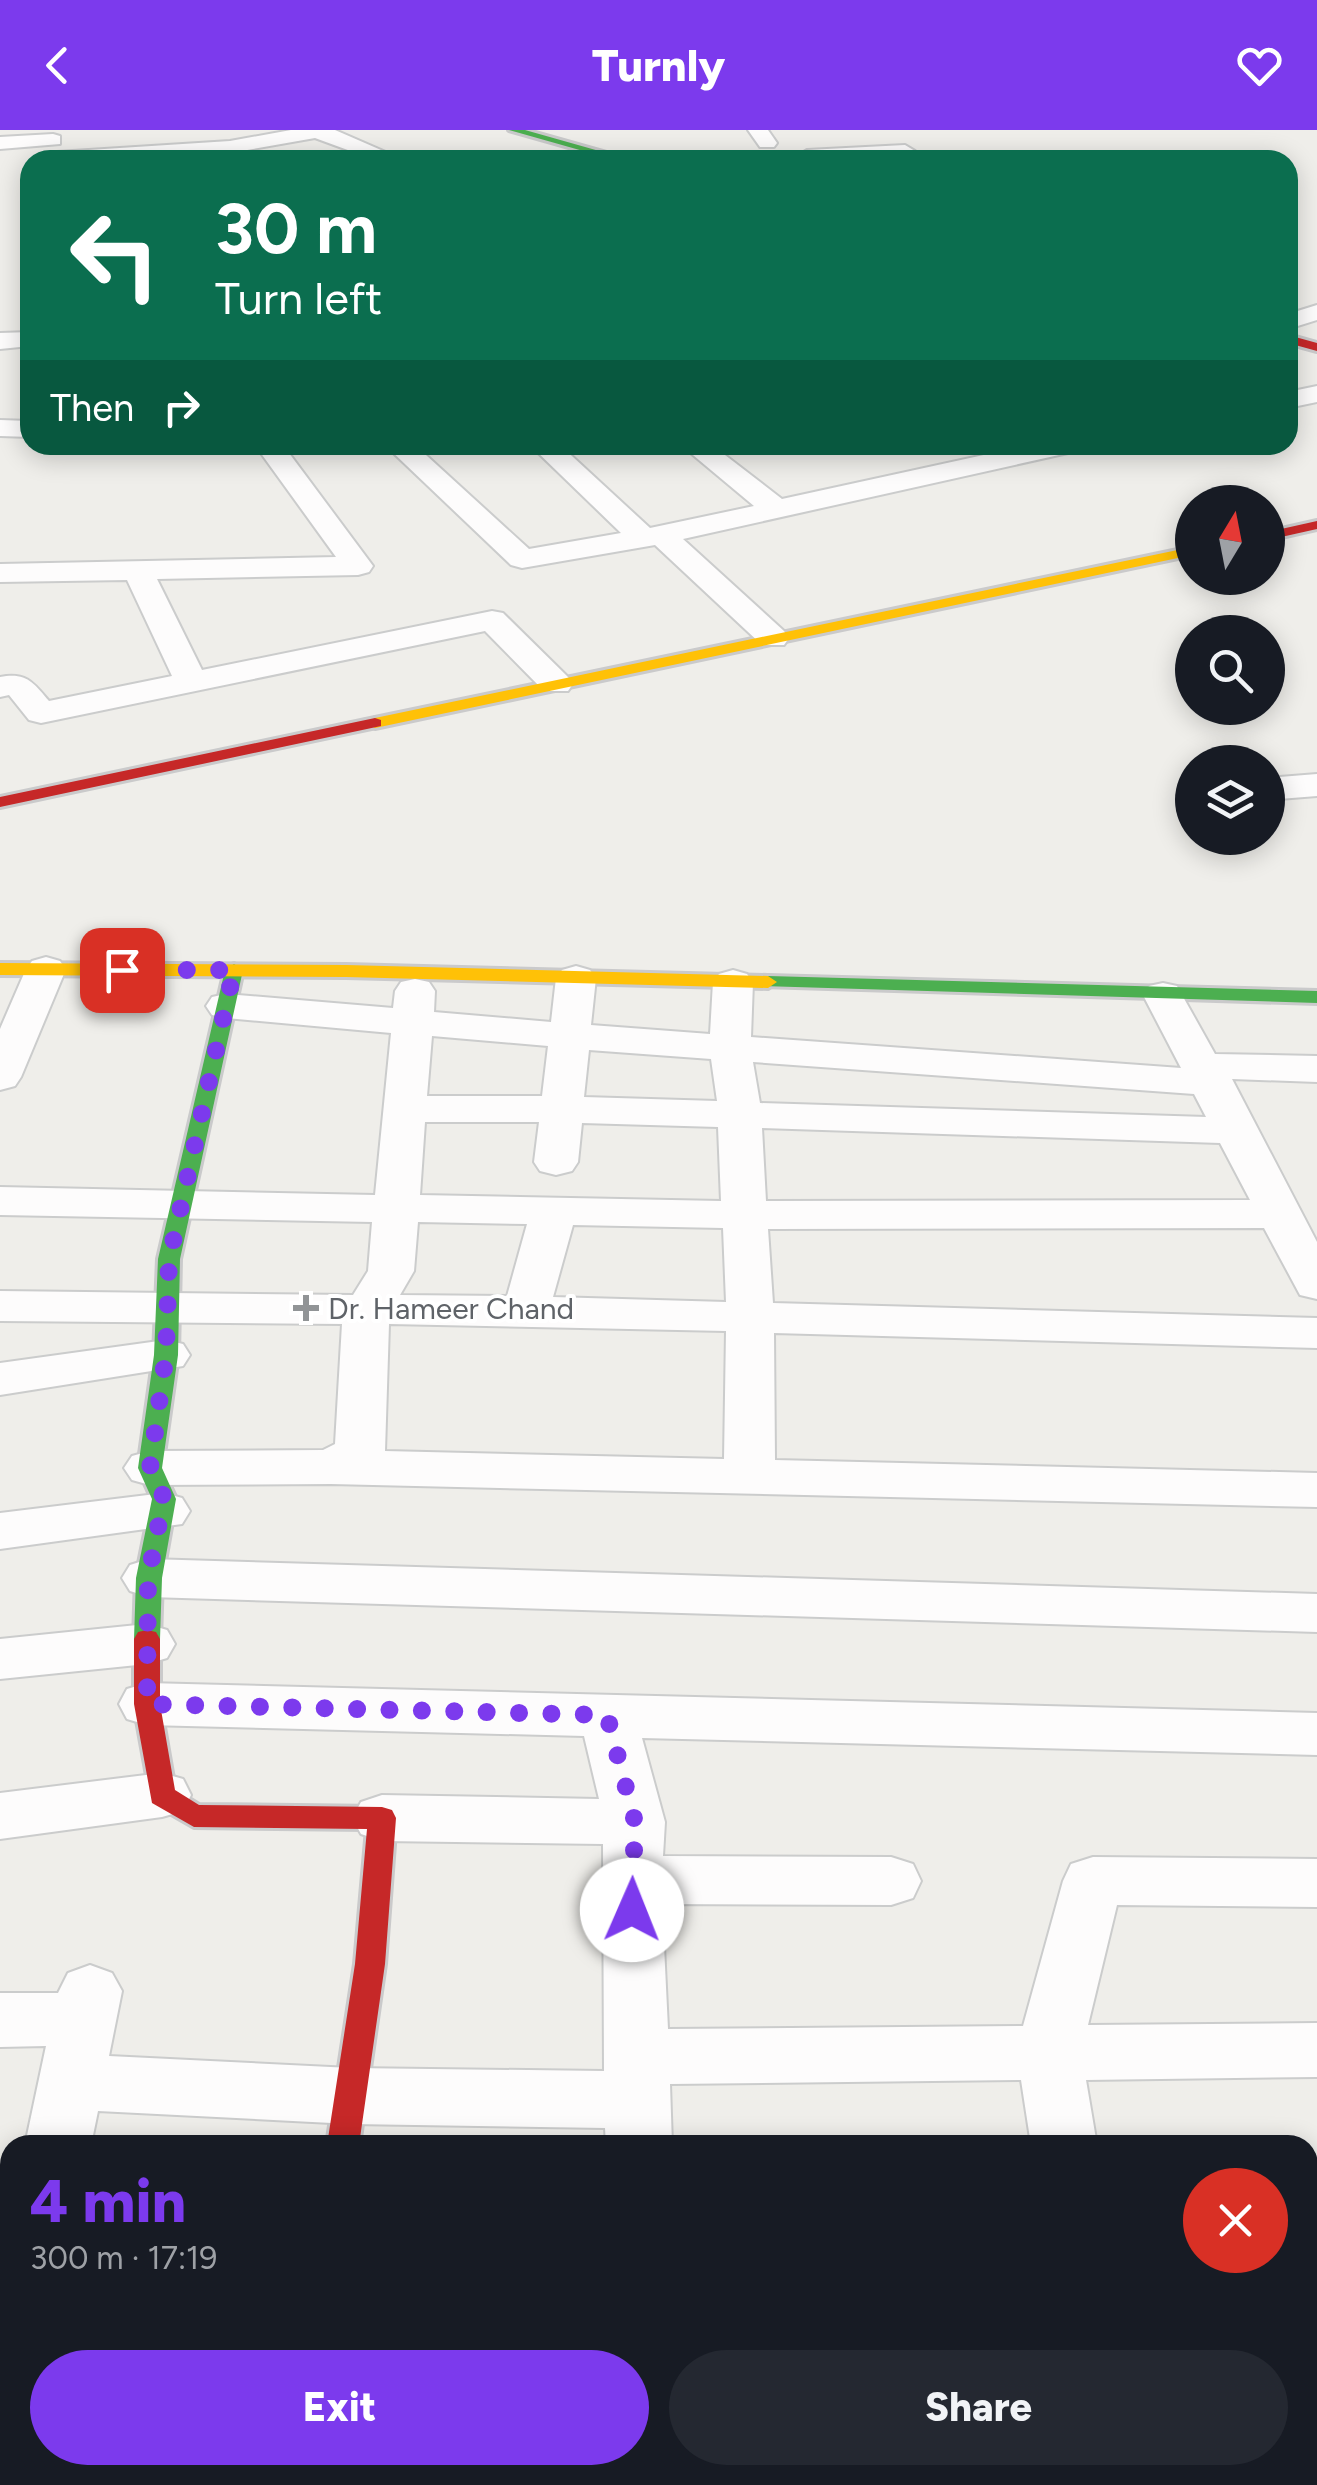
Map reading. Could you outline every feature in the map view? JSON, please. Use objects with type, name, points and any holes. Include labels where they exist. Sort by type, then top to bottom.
[{"type":"main road","points":[[514,130],[589,150]]},
{"type":"main road","points":[[1285,532],[1317,525]]},
{"type":"main road","points":[[0,802],[1175,555]]},
{"type":"main road","points":[[0,969],[46,969],[230,988],[417,973],[1317,997]]},
{"type":"main road","points":[[230,988],[169,1260],[168,1331],[148,1578],[147,1704],[162,1795],[194,1816],[382,1818],[370,1964],[347,2121]]},
{"type":"street","points":[[882,130],[904,150]]},
{"type":"street","points":[[0,143],[54,147],[230,147],[321,131],[369,150]]},
{"type":"street","points":[[0,573],[358,566],[277,455]]},
{"type":"street","points":[[410,455],[522,559],[652,536],[1022,455]]},
{"type":"street","points":[[556,455],[773,638]]},
{"type":"street","points":[[708,455],[774,507]]},
{"type":"street","points":[[966,455],[990,462]]},
{"type":"street","points":[[138,571],[191,682]]},
{"type":"street","points":[[0,687],[17,684],[41,713],[492,620],[556,684]]},
{"type":"street","points":[[1285,787],[1317,784]]},
{"type":"street","points":[[0,1077],[46,969]]},
{"type":"street","points":[[331,1467],[360,1452],[366,1311],[390,1271],[417,973]]},
{"type":"street","points":[[556,1162],[576,978]]},
{"type":"street","points":[[733,982],[730,1048],[739,1114],[750,1318],[749,1476]]},
{"type":"street","points":[[230,988],[412,1022],[569,1036],[1208,1074],[1317,1070]]},
{"type":"street","points":[[1164,995],[1317,1285]]},
{"type":"street","points":[[405,1110],[562,1109],[1236,1131]]},
{"type":"street","points":[[0,1201],[744,1215],[1282,1214]]},
{"type":"street","points":[[526,1311],[554,1210]]},
{"type":"street","points":[[0,1306],[168,1331]]},
{"type":"street","points":[[0,1380],[168,1331],[366,1311],[526,1311],[1317,1333]]},
{"type":"street","points":[[0,1531],[157,1489],[331,1467],[1317,1490]]},
{"type":"street","points":[[148,1578],[1317,1613]]},
{"type":"street","points":[[0,1659],[148,1644]]},
{"type":"street","points":[[147,1704],[1317,1734]]},
{"type":"street","points":[[607,1715],[633,1851],[638,2101]]},
{"type":"street","points":[[0,1816],[162,1795]]},
{"type":"street","points":[[382,1818],[891,1882]]},
{"type":"street","points":[[1062,2135],[1049,2051],[1093,1881],[1317,1883]]},
{"type":"street","points":[[0,2020],[88,2005],[60,2135]]},
{"type":"street","points":[[71,2082],[347,2121],[638,2101],[1049,2051],[1317,2050]]},
{"type":"traffic: fast","points":[[514,130],[589,150]]},
{"type":"traffic: fast","points":[[147,1639],[149,1578],[164,1499],[150,1468],[166,1355],[169,1259],[234,970]]},
{"type":"traffic: fast","points":[[768,982],[1317,997]]},
{"type":"traffic: slow","points":[[375,723],[1175,555]]},
{"type":"traffic: slow","points":[[0,969],[346,971],[768,982]]},
{"type":"traffic: jam","points":[[1298,342],[1317,347]]},
{"type":"traffic: jam","points":[[1285,532],[1317,525]]},
{"type":"traffic: jam","points":[[0,802],[375,723]]},
{"type":"traffic: jam","points":[[147,1639],[147,1704],[162,1795],[194,1816],[382,1818],[370,1964],[344,2135]]},
{"type":"place","name":"Dr. Hameer Chand","points":[[306,1308]]},
{"type":"route","points":[[122,970],[234,970],[169,1260],[166,1354],[150,1468],[164,1498],[164,1511],[148,1578],[147,1704],[607,1715],[635,1822],[632,1910]]}]
